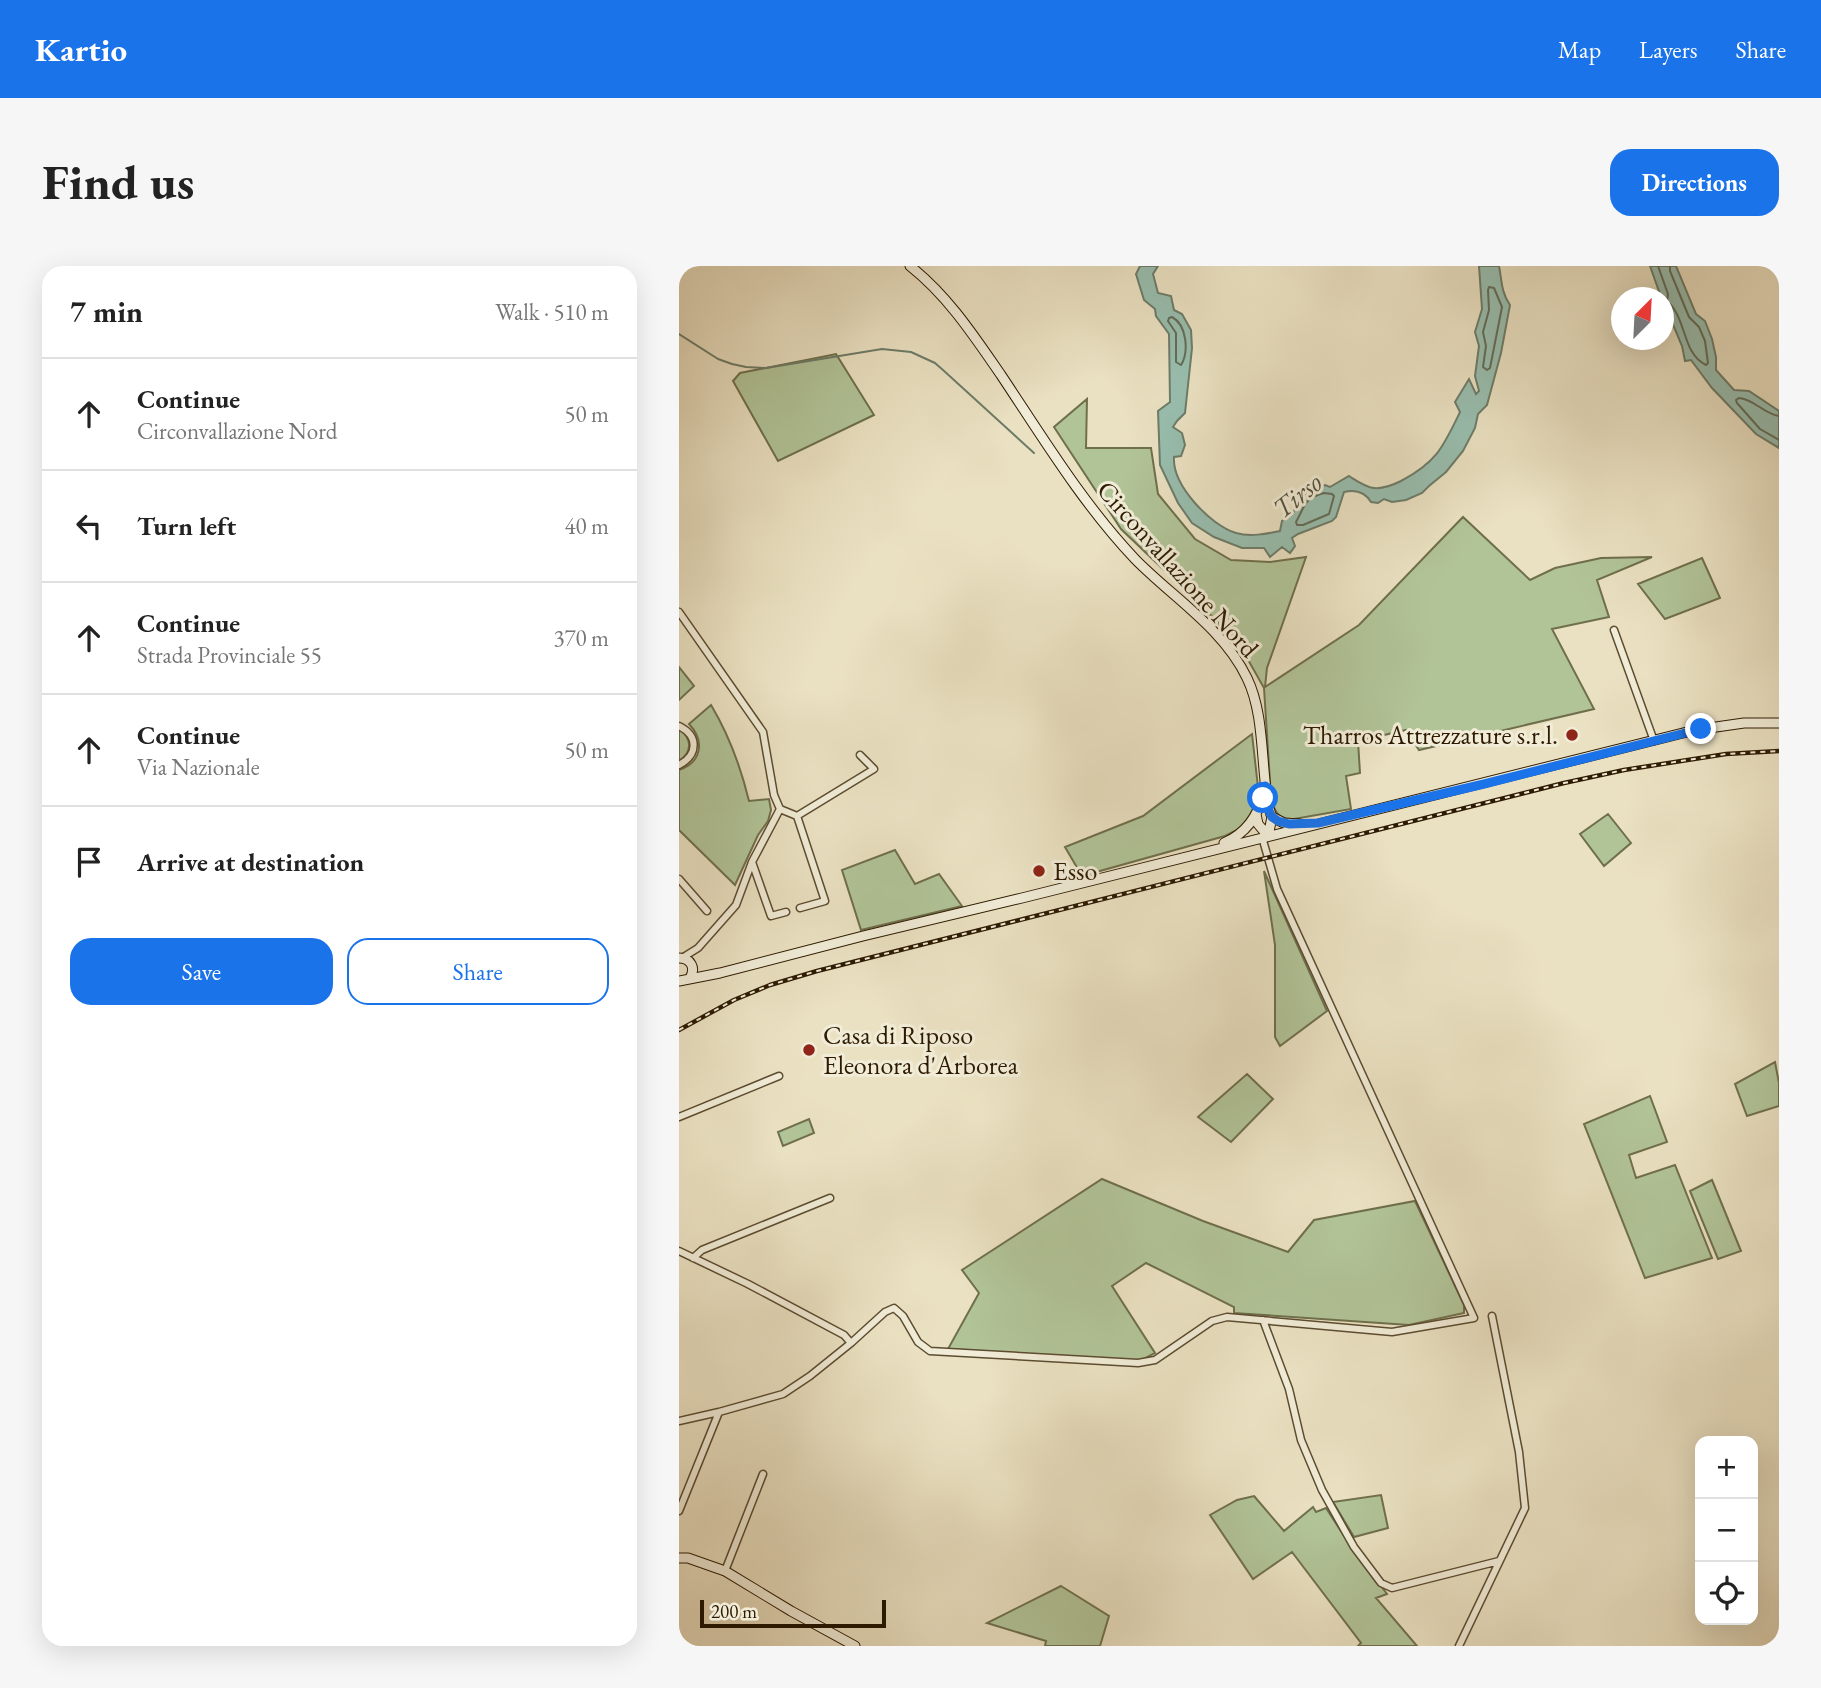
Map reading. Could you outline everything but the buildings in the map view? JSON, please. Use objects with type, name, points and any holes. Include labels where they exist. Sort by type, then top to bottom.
[{"type":"main road","name":"Circonvallazione Nord","points":[[910,266],[958,309],[1103,522],[1137,561],[1213,632],[1247,677],[1258,712],[1265,786],[1272,817],[1265,837]]},
{"type":"main road","points":[[679,981],[683,981],[687,966],[708,975],[1713,727],[1744,723],[1779,723]]},
{"type":"main road","name":"Circonvallazione Nord","points":[[1256,814],[1265,786]]},
{"type":"main road","points":[[1256,814],[1265,837]]},
{"type":"main road","points":[[1196,855],[1240,835],[1256,814]]},
{"type":"main road","points":[[1272,817],[1289,824],[1318,823]]},
{"type":"main road","points":[[679,1550],[684,1558],[725,1571],[855,1646]]},
{"type":"street","points":[[679,612],[763,732],[774,795],[780,809],[797,816],[825,901],[800,908]]},
{"type":"street","points":[[1614,630],[1654,741]]},
{"type":"street","points":[[679,726],[688,731],[694,746],[692,754],[679,765]]},
{"type":"street","points":[[797,816],[874,769],[860,755]]},
{"type":"street","points":[[687,966],[698,948],[736,905],[753,862],[780,809]]},
{"type":"street","points":[[679,1421],[783,1394],[852,1343],[889,1309],[894,1308],[899,1311],[918,1342],[930,1350],[1138,1363],[1155,1360],[1212,1321],[1227,1317],[1392,1332],[1474,1318],[1277,889],[1265,837]]},
{"type":"street","points":[[753,862],[771,916],[786,912]]},
{"type":"street","points":[[679,878],[708,911]]},
{"type":"street","points":[[679,1117],[779,1076]]},
{"type":"street","points":[[693,1258],[702,1250],[830,1198]]},
{"type":"street","points":[[679,1251],[844,1335],[852,1343]]},
{"type":"street","points":[[1459,1646],[1525,1508],[1519,1452],[1492,1316]]},
{"type":"street","points":[[1263,1320],[1289,1389],[1301,1440],[1322,1490],[1354,1547],[1381,1583],[1392,1588],[1500,1561]]},
{"type":"street","points":[[679,1511],[719,1412]]},
{"type":"street","points":[[725,1571],[763,1474]]},
{"type":"shaded area","points":[[836,354],[874,415],[778,461],[733,381],[740,373]]},
{"type":"shaded area","points":[[1087,399],[1086,448],[1151,448],[1158,494],[1195,539],[1231,560],[1270,562],[1306,557],[1267,668],[1265,687],[1359,625],[1463,517],[1530,580],[1555,568],[1601,558],[1652,557],[1597,580],[1609,617],[1552,629],[1594,709],[1419,750],[1406,730],[1358,741],[1360,773],[1346,776],[1351,809],[1294,819],[1280,816],[1271,797],[1264,688],[1242,649],[1205,609],[1121,529],[1054,427]]},
{"type":"shaded area","points":[[1702,558],[1720,598],[1665,619],[1638,584]]},
{"type":"shaded area","points":[[679,667],[694,686],[679,700]]},
{"type":"shaded area","points":[[711,705],[734,752],[749,801],[769,799],[771,810],[735,885],[679,830],[679,770],[693,762],[699,750],[697,737],[689,724]]},
{"type":"shaded area","points":[[679,729],[688,741],[689,749],[679,761]]},
{"type":"shaded area","points":[[1252,734],[1259,796],[1241,828],[1225,836],[1082,876],[1065,847],[1143,816]]},
{"type":"shaded area","points":[[1608,814],[1631,843],[1604,866],[1580,834]]},
{"type":"shaded area","points":[[895,850],[915,884],[939,874],[962,906],[861,930],[842,870]]},
{"type":"shaded area","points":[[1264,871],[1327,1011],[1280,1046],[1275,1037],[1275,945]]},
{"type":"shaded area","points":[[1775,1062],[1779,1106],[1747,1116],[1735,1084]]},
{"type":"shaded area","points":[[1247,1074],[1273,1099],[1231,1142],[1198,1117]]},
{"type":"shaded area","points":[[1650,1096],[1667,1142],[1629,1155],[1636,1178],[1675,1165],[1712,1258],[1645,1278],[1584,1124]]},
{"type":"shaded area","points":[[809,1119],[814,1133],[783,1146],[778,1132]]},
{"type":"shaded area","points":[[1102,1179],[1203,1221],[1288,1252],[1314,1220],[1415,1201],[1464,1305],[1464,1313],[1409,1325],[1234,1313],[1234,1307],[1146,1263],[1112,1286],[1155,1353],[1140,1361],[948,1349],[979,1293],[962,1270]]},
{"type":"shaded area","points":[[1712,1180],[1741,1251],[1718,1259],[1690,1191]]},
{"type":"shaded area","points":[[1381,1495],[1388,1528],[1354,1537],[1333,1502]]},
{"type":"shaded area","points":[[1254,1496],[1284,1531],[1313,1507],[1316,1512],[1326,1508],[1387,1594],[1376,1598],[1417,1646],[1358,1646],[1361,1643],[1292,1552],[1253,1579],[1210,1515],[1237,1500]]},
{"type":"shaded area","points":[[1061,1586],[1109,1616],[1100,1646],[1045,1646],[1046,1641],[987,1623]]},
{"type":"water","points":[[1140,266],[1158,266],[1153,274],[1158,293],[1171,296],[1174,310],[1182,314],[1191,330],[1192,348],[1185,413],[1173,427],[1182,433],[1185,445],[1181,456],[1174,457],[1175,468],[1186,491],[1204,513],[1226,529],[1252,535],[1280,531],[1282,521],[1292,515],[1299,498],[1315,488],[1325,485],[1330,487],[1349,476],[1367,486],[1384,487],[1413,474],[1431,460],[1460,412],[1455,402],[1469,379],[1476,394],[1479,391],[1475,376],[1479,346],[1475,332],[1482,309],[1479,266],[1499,266],[1503,291],[1510,305],[1487,405],[1478,414],[1475,428],[1463,451],[1446,472],[1422,493],[1406,500],[1392,502],[1384,499],[1378,503],[1371,502],[1360,492],[1344,492],[1336,517],[1292,538],[1295,546],[1290,553],[1282,547],[1270,557],[1264,548],[1242,548],[1214,537],[1192,523],[1178,503],[1160,465],[1158,411],[1170,402],[1169,334],[1156,316],[1155,309],[1144,300],[1136,274]]},
{"type":"water","points":[[1650,266],[1676,266],[1696,314],[1705,321],[1712,339],[1716,370],[1734,390],[1749,391],[1779,411],[1779,448],[1756,434],[1712,388],[1691,360],[1685,361],[1674,327],[1674,287],[1657,287]]},
{"type":"waterway","points":[[679,334],[718,359],[746,367],[766,368],[882,349],[911,352],[935,363],[1034,453]]},
{"type":"railway","points":[[679,1030],[734,1000],[770,985],[817,971],[1564,783],[1624,770],[1726,754],[1779,751]]},
{"type":"place","name":"Tharros Attrezzature s.r.l.","points":[[1572,735]]},
{"type":"place","name":"Esso","points":[[1039,871]]},
{"type":"place","name":"Casa di Riposo Eleonora d'Arborea","points":[[809,1050]]},
{"type":"route","points":[[1263,798],[1265,786],[1269,811],[1278,821],[1289,824],[1318,823],[1701,729]]},
{"type":"water label","name":"Tirso","points":[[1297,495]]}]
